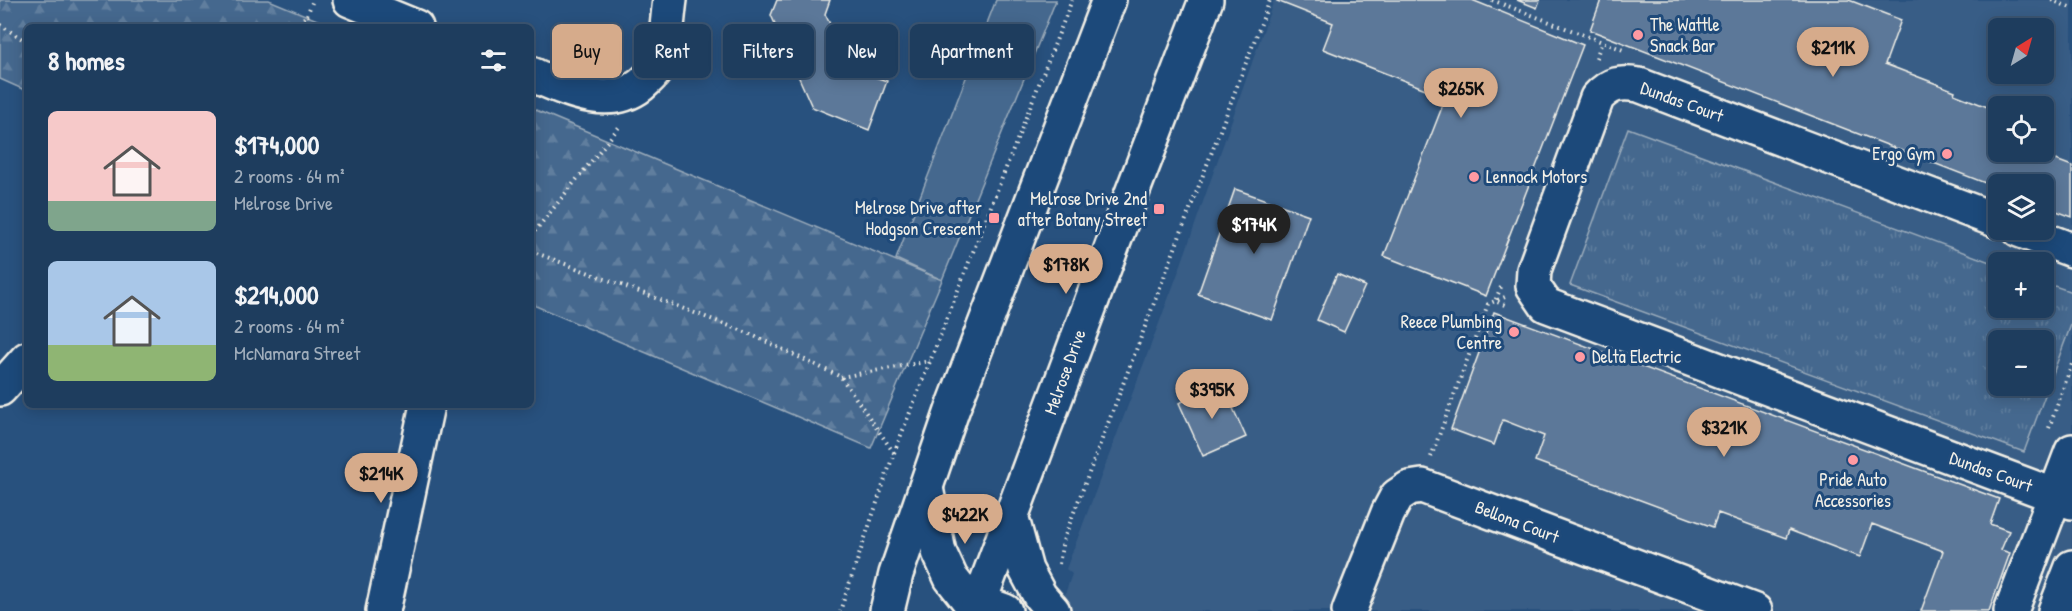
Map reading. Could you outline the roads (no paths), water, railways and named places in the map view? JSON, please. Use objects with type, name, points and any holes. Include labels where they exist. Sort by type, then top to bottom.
[{"type":"main road","points":[[350,0],[409,24]]},
{"type":"main road","points":[[534,75],[586,95],[605,97],[633,92],[653,74],[660,62],[670,0]]},
{"type":"main road","points":[[887,611],[896,574],[953,408],[1109,0]]},
{"type":"main road","name":"Melrose Drive","points":[[981,611],[1011,515],[1206,0]]},
{"type":"main road","name":"Dundas Court","points":[[1988,217],[1639,84],[1626,83],[1606,87],[1597,98],[1534,270],[1533,285],[1546,305],[2064,498]]},
{"type":"main road","points":[[2046,240],[2072,250]]},
{"type":"main road","points":[[0,390],[24,362]]},
{"type":"main road","points":[[383,611],[426,408]]},
{"type":"main road","points":[[2011,611],[2064,498],[2072,451]]},
{"type":"main road","name":"Bellona Court","points":[[1349,611],[1397,496],[1409,488],[1422,486],[1755,611]]},
{"type":"main road","points":[[926,488],[939,552],[951,578],[981,611]]},
{"type":"main road","points":[[1011,515],[1026,570],[1040,597],[1052,610]]},
{"type":"main road","points":[[2055,611],[2072,567]]},
{"type":"place","name":"The Wattle Snack Bar","points":[[1638,35]]},
{"type":"place","name":"Ergo Gym","points":[[1947,154]]},
{"type":"place","name":"Lennock Motors","points":[[1474,177]]},
{"type":"place","name":"Melrose Drive 2nd after Botany Street","points":[[1159,209]]},
{"type":"place","name":"Melrose Drive after Hodgson Crescent","points":[[994,218]]},
{"type":"place","name":"Reece Plumbing Centre","points":[[1514,332]]},
{"type":"place","name":"Delta Electric","points":[[1580,357]]},
{"type":"place","name":"Pride Auto Accessories","points":[[1853,460]]}]
